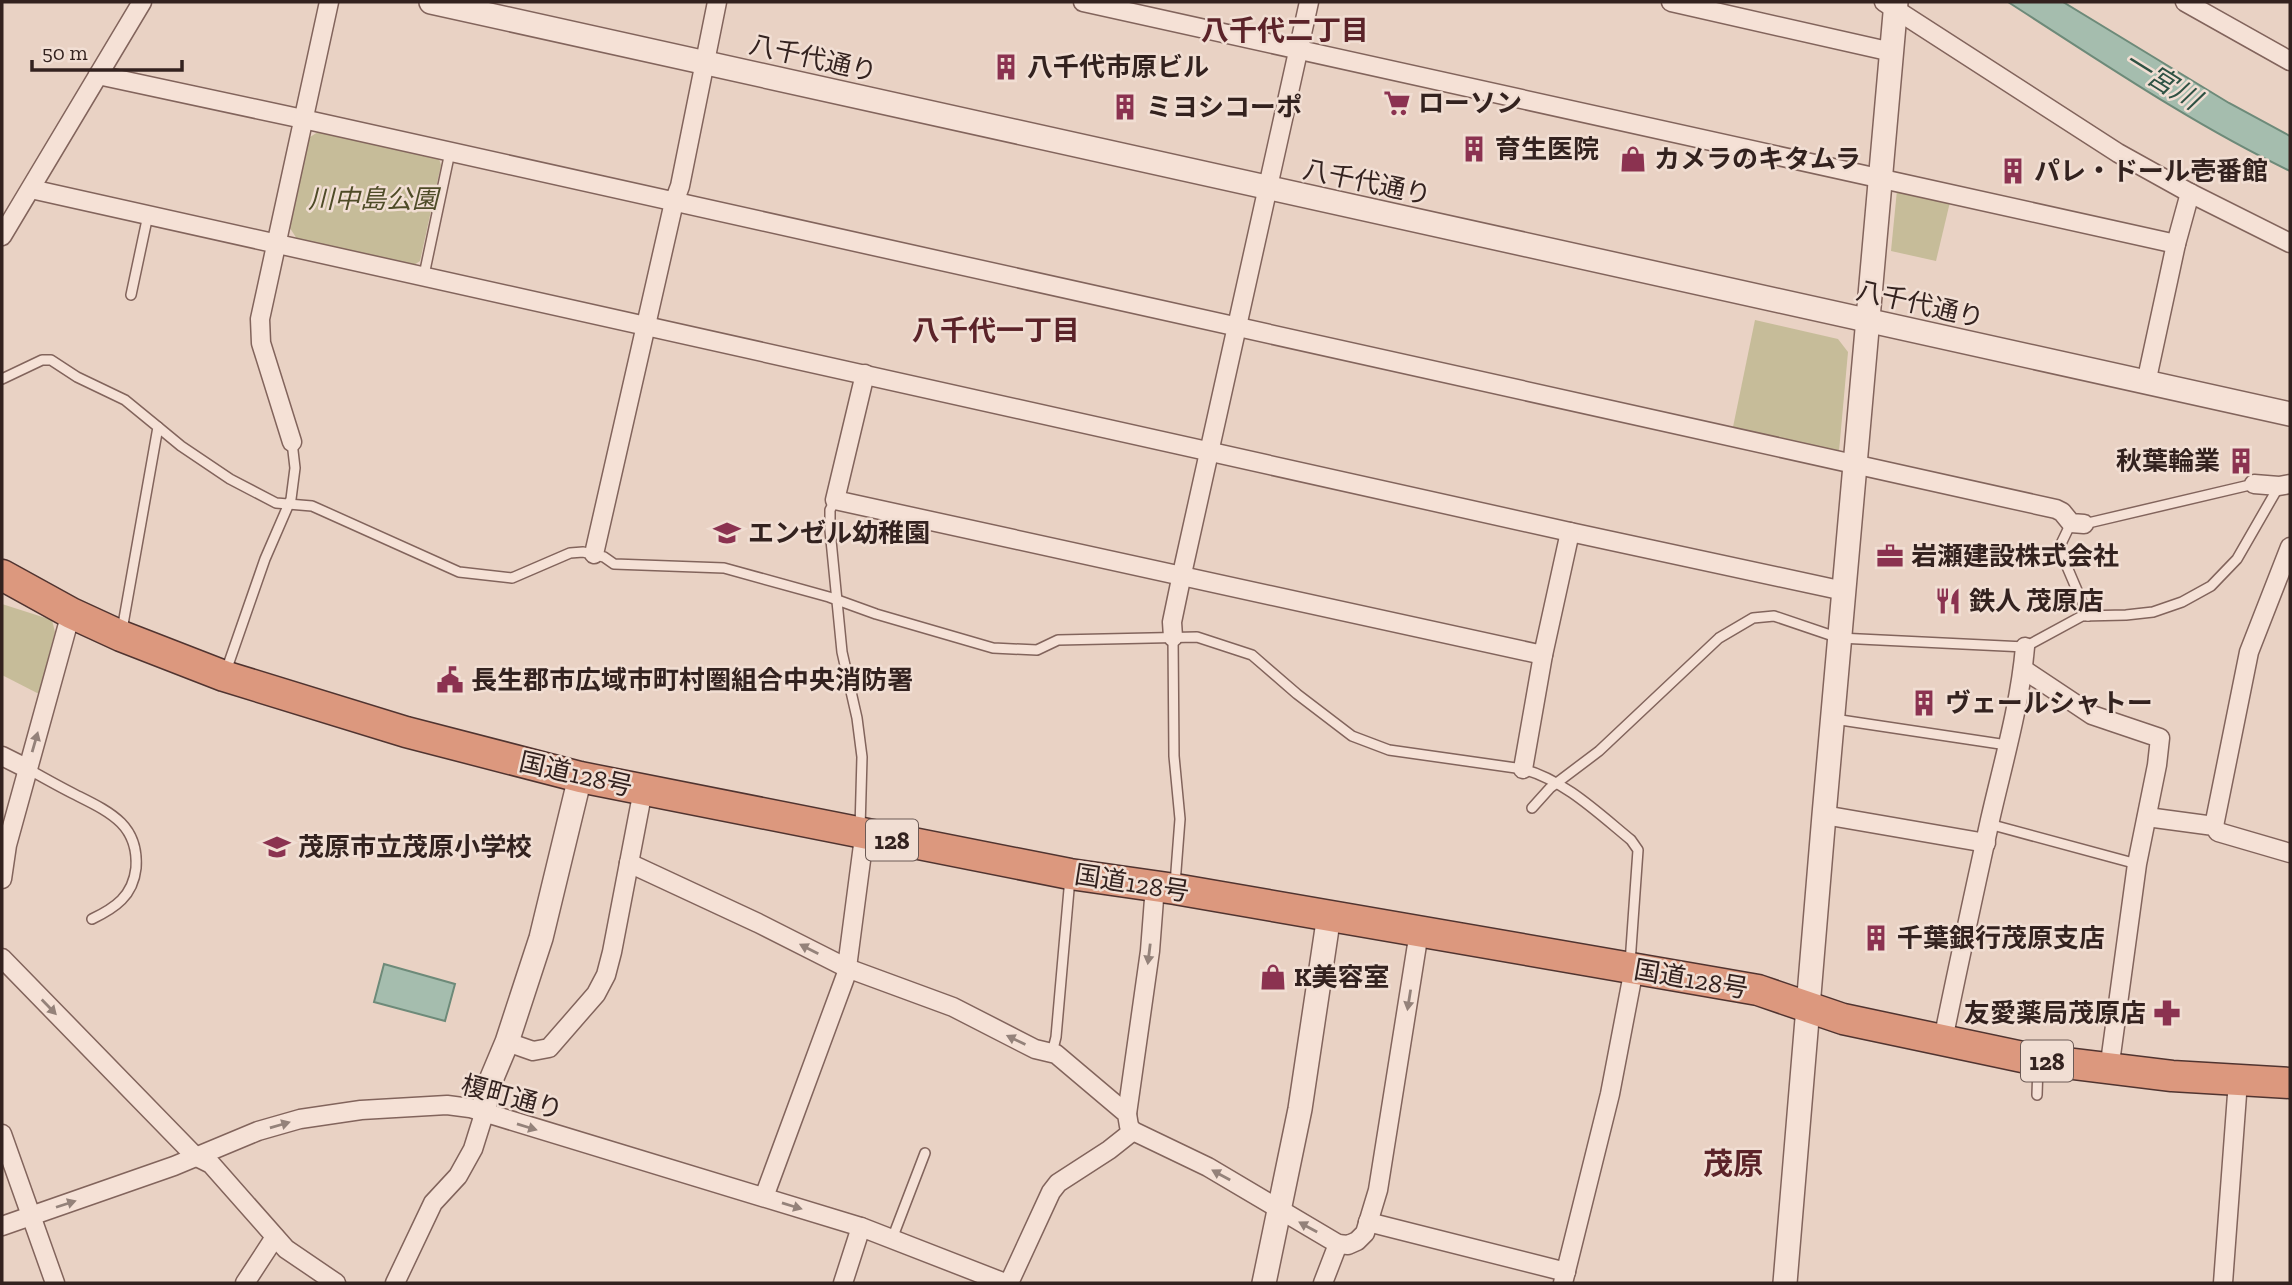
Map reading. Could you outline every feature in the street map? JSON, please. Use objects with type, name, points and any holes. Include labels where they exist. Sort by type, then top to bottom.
[{"type":"highway","name":"国道128号","points":[[2,575],[121,636],[224,676],[406,732],[580,777],[1070,874],[1329,915],[1758,990],[1843,1019],[2038,1060],[2109,1070],[2290,1083]]},
{"type":"street","points":[[2,236],[142,2]]},
{"type":"street","points":[[292,442],[260,335],[260,319],[329,2]]},
{"type":"street","name":"八千代通り","points":[[431,2],[2290,414]]},
{"type":"street","points":[[594,554],[674,202],[680,186],[717,2]]},
{"type":"street","points":[[1083,2],[2176,244]]},
{"type":"street","points":[[1173,637],[1172,622],[1182,574],[1239,327],[1309,2]]},
{"type":"street","points":[[1671,2],[1892,52]]},
{"type":"street","points":[[2185,2],[2290,61]]},
{"type":"street","points":[[1785,1283],[1892,52],[1892,4]]},
{"type":"street","points":[[1892,4],[2118,153],[2290,243]]},
{"type":"street","points":[[98,75],[2056,509],[2077,523]]},
{"type":"street","points":[[31,188],[1570,532],[1844,590]]},
{"type":"street","points":[[2147,383],[2176,244],[2190,193]]},
{"type":"street","points":[[865,374],[835,500],[1543,654]]},
{"type":"street","points":[[2253,484],[2285,485]]},
{"type":"street","points":[[1523,769],[1543,654],[1570,532]]},
{"type":"street","points":[[2290,547],[2249,652],[2214,826],[2218,832],[2290,853]]},
{"type":"street","points":[[2,879],[7,845],[72,613]]},
{"type":"street","points":[[1943,1040],[1959,955],[2023,669],[2025,647]]},
{"type":"street","points":[[2023,669],[2092,715],[2160,738],[2137,864],[2109,1070]]},
{"type":"street","points":[[2,756],[28,769]]},
{"type":"street","points":[[395,1283],[433,1203],[458,1176],[473,1149],[484,1114],[486,1092],[507,1042],[541,938],[580,777]]},
{"type":"street","points":[[507,1042],[533,1051],[549,1048],[596,994],[606,975],[612,952],[643,790]]},
{"type":"street","points":[[1824,815],[1986,843]]},
{"type":"street","points":[[2147,817],[2214,826]]},
{"type":"street","points":[[764,1197],[846,975],[863,845],[861,834]]},
{"type":"street","points":[[629,863],[847,968],[953,1007],[1035,1049],[1052,1053],[1065,1060],[1130,1123],[1338,1244],[1348,1245],[1365,1233],[1378,1190],[1419,932]]},
{"type":"street","points":[[1007,1283],[1058,1182],[1109,1150],[1130,1123],[1150,951],[1165,888]]},
{"type":"street","points":[[1264,1283],[1300,1109],[1329,915]]},
{"type":"street","points":[[2,958],[195,1156],[211,1164],[286,1249],[337,1283]]},
{"type":"street","points":[[1368,1222],[1564,1278],[1610,1094],[1632,979],[1631,969]]},
{"type":"street","points":[[2223,1283],[2238,1081]]},
{"type":"street","name":"榎町通り","points":[[2,1226],[162,1171],[258,1131],[300,1119],[330,1114],[447,1105],[470,1108],[861,1227],[1007,1283]]},
{"type":"street","points":[[2,1134],[55,1283]]},
{"type":"street","points":[[843,1283],[861,1227]]},
{"type":"street","points":[[245,1283],[275,1237]]},
{"type":"street","points":[[1323,1283],[1338,1244]]},
{"type":"lane","points":[[424,275],[450,152]]},
{"type":"lane","points":[[131,295],[148,215]]},
{"type":"lane","points":[[2,379],[42,360],[51,360],[77,377],[125,400],[181,446],[230,479],[276,503],[317,508],[459,572],[512,578],[570,553],[583,552],[604,557],[614,564],[724,568],[993,648],[1037,650],[1058,640],[1173,637],[1197,638],[1252,655],[1297,695],[1352,736],[1390,750],[1523,769],[1543,775],[1630,840],[1637,850],[1631,969]]},
{"type":"lane","points":[[121,636],[158,427]]},
{"type":"lane","points":[[224,676],[265,559],[290,503],[295,468],[292,442]]},
{"type":"lane","points":[[2088,616],[2059,548],[2077,523],[2253,484]]},
{"type":"lane","points":[[1532,808],[1550,788],[1599,751],[1719,638],[1753,618],[1774,616],[1839,638],[2025,647],[2082,617],[2161,610],[2211,586],[2237,559],[2285,485]]},
{"type":"lane","points":[[835,500],[830,510],[830,530],[842,652],[857,718],[862,757],[858,822],[861,834]]},
{"type":"lane","points":[[1165,888],[1180,819],[1174,756],[1173,637]]},
{"type":"lane","points":[[1832,719],[2007,745]]},
{"type":"lane","points":[[28,769],[111,814],[129,832],[135,845],[135,875],[130,890],[113,908],[92,919]]},
{"type":"lane","points":[[1989,824],[2137,864]]},
{"type":"lane","points":[[1052,1053],[1056,1037],[1070,874]]},
{"type":"lane","points":[[2037,1095],[2038,1060]]},
{"type":"lane","points":[[892,1239],[925,1153]]},
{"type":"green space","name":"川中島公園","points":[[321,130],[438,156],[441,165],[420,261],[414,265],[297,239],[288,225],[307,139]]},
{"type":"green space","points":[[1897,190],[1950,202],[1936,261],[1891,251]]},
{"type":"green space","points":[[1755,320],[1838,339],[1848,352],[1839,451],[1733,427]]},
{"type":"green space","points":[[2,604],[52,620],[55,632],[39,694],[2,675]]},
{"type":"water","name":"一宮川","points":[[2008,2],[2063,2],[2229,103],[2290,136],[2290,171],[2182,112]]},
{"type":"water","points":[[384,964],[455,984],[445,1021],[374,1002]]},
{"type":"place","name":"八千代市原ビル","points":[[1006,67]]},
{"type":"place","name":"ローソン","points":[[1397,103]]},
{"type":"place","name":"ミヨシコーポ","points":[[1125,107]]},
{"type":"place","name":"育生医院","points":[[1474,149]]},
{"type":"place","name":"カメラのキタムラ","points":[[1633,159]]},
{"type":"place","name":"パレ・ドール壱番館","points":[[2013,171]]},
{"type":"place","name":"秋葉輪業","points":[[2241,461]]},
{"type":"place","name":"エンゼル幼稚園","points":[[727,533]]},
{"type":"place","name":"岩瀬建設株式会社","points":[[1890,556]]},
{"type":"place","name":"鉄人 茂原店","points":[[1948,601]]},
{"type":"place","name":"長生郡市広域市町村圏組合中央消防署","points":[[450,680]]},
{"type":"place","name":"ヴェールシャトー","points":[[1924,703]]},
{"type":"place","name":"茂原市立茂原小学校","points":[[277,847]]},
{"type":"place","name":"千葉銀行茂原支店","points":[[1876,938]]},
{"type":"place","name":"K美容室","points":[[1273,977]]},
{"type":"place","name":"友愛薬局茂原店","points":[[2167,1013]]},
{"type":"district","name":"八千代二丁目","points":[[1285,30]]},
{"type":"district","name":"八千代一丁目","points":[[996,330]]},
{"type":"district","name":"茂原","points":[[1733,1164]]}]
